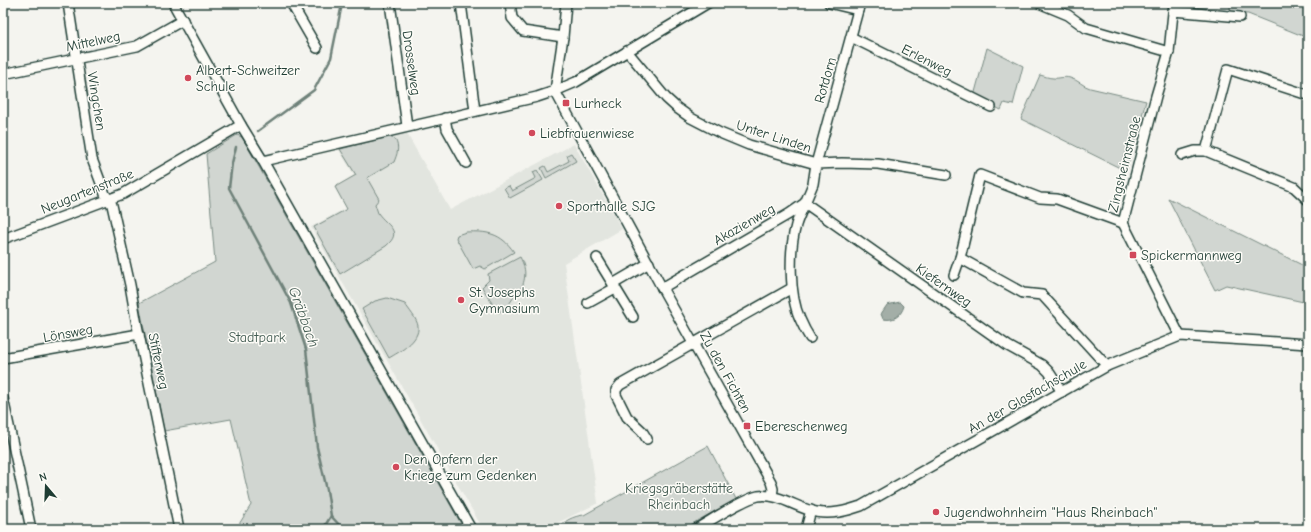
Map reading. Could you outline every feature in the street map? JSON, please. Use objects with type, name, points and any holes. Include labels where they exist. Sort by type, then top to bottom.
[{"type":"street","name":"Wingchen","points":[[68,3],[92,159],[105,194],[109,200]]},
{"type":"street","points":[[173,3],[240,125],[263,161],[471,529]]},
{"type":"street","points":[[291,3],[317,48]]},
{"type":"street","name":"Drosselweg","points":[[390,3],[407,126]]},
{"type":"street","points":[[461,3],[475,111]]},
{"type":"street","points":[[510,3],[512,18],[523,31],[563,37]]},
{"type":"street","points":[[555,91],[563,37],[566,3]]},
{"type":"street","points":[[263,161],[407,126],[537,97],[555,91],[576,82],[708,3]]},
{"type":"street","points":[[830,3],[859,7]]},
{"type":"street","points":[[1039,3],[1068,14],[1086,28],[1169,52]]},
{"type":"street","name":"Rotdorn","points":[[816,164],[859,7]]},
{"type":"street","name":"Zingsheimstraße","points":[[1180,336],[1123,223],[1154,103],[1169,52],[1174,7],[1240,17]]},
{"type":"street","name":"Mittelweg","points":[[3,74],[137,46],[183,20]]},
{"type":"street","name":"Erlenweg","points":[[851,37],[991,107]]},
{"type":"street","name":"Unter Linden","points":[[627,51],[666,98],[691,118],[749,145],[816,164],[878,164],[946,175]]},
{"type":"street","points":[[1206,150],[1228,69],[1308,95]]},
{"type":"street","name":"Zu den Fichten","points":[[555,91],[662,288],[771,482],[773,489],[772,496]]},
{"type":"street","points":[[445,118],[447,129],[466,163]]},
{"type":"street","name":"Neugartenstraße","points":[[3,239],[109,200],[136,187],[240,125]]},
{"type":"street","points":[[1182,155],[1195,151],[1206,150],[1294,187],[1308,200]]},
{"type":"street","points":[[810,338],[799,318],[795,304],[792,288],[792,248],[796,225],[813,184],[816,164]]},
{"type":"street","points":[[954,275],[960,258],[980,175],[1040,198],[1057,199],[1123,223]]},
{"type":"street","name":"Stifterweg","points":[[109,200],[112,205],[120,241],[179,529]]},
{"type":"street","name":"Akazienweg","points":[[662,288],[789,214],[805,203]]},
{"type":"street","name":"Kiefernweg","points":[[805,203],[1008,346],[1042,365],[1049,372],[1062,392]]},
{"type":"street","points":[[597,258],[633,317]]},
{"type":"street","points":[[960,258],[1023,293],[1042,295],[1107,366]]},
{"type":"street","points":[[588,303],[649,264]]},
{"type":"street","points":[[647,438],[642,431],[627,417],[616,396],[616,390],[620,385],[792,288]]},
{"type":"street","name":"Lönsweg","points":[[3,358],[139,334]]},
{"type":"street","name":"An der Glasfachschule","points":[[772,496],[811,510],[833,513],[847,511],[861,506],[1107,366],[1180,336],[1308,344]]},
{"type":"street","points":[[3,398],[31,529]]},
{"type":"street","points":[[696,529],[757,496],[772,496]]},
{"type":"street","points":[[806,529],[811,510]]},
{"type":"shaded area","name":"St. Josephs Gymnasium","points":[[406,132],[450,210],[574,144],[622,229],[564,263],[598,503],[545,529],[483,529],[311,227],[346,208],[334,187],[354,175],[338,148]]},
{"type":"shaded area","points":[[900,302],[904,306],[899,315],[890,319],[883,319],[881,314],[887,305]]},
{"type":"green space","points":[[1230,3],[1308,3],[1308,38],[1248,14],[1230,13]]},
{"type":"green space","points":[[987,48],[1023,66],[1013,105],[1004,103],[1001,110],[974,96]]},
{"type":"green space","points":[[1040,75],[1051,78],[1070,78],[1090,88],[1146,101],[1134,144],[1129,142],[1123,158],[1130,158],[1126,171],[1021,119]]},
{"type":"green space","name":"Stadtpark","points":[[237,135],[242,137],[464,529],[236,529],[251,505],[231,419],[164,431],[139,303],[215,262],[206,154]]},
{"type":"green space","points":[[389,137],[395,139],[397,145],[398,151],[394,162],[367,178],[379,199],[375,204],[378,213],[392,228],[393,236],[391,241],[386,246],[340,274],[314,227],[347,209],[335,187],[356,175],[340,149]]},
{"type":"green space","points":[[571,153],[576,161],[546,178],[541,168],[545,166],[548,172],[569,161],[567,155]]},
{"type":"green space","points":[[537,170],[543,180],[510,198],[504,188],[509,186],[512,191],[536,178],[533,172]]},
{"type":"green space","points":[[1168,198],[1308,268],[1308,303],[1226,285],[1215,290]]},
{"type":"green space","points":[[466,232],[493,234],[504,241],[514,252],[485,269],[480,266],[473,269],[456,238],[457,235]]},
{"type":"green space","points":[[520,257],[525,272],[521,290],[519,295],[516,294],[507,307],[498,313],[482,287],[489,280],[488,274]]},
{"type":"green space","points":[[387,298],[405,304],[415,318],[418,326],[416,336],[412,341],[389,358],[362,309],[375,301]]},
{"type":"green space","name":"Kriegsgräberstätte Rheinbach","points":[[708,446],[736,499],[683,529],[557,529],[569,519],[584,515]]},
{"type":"waterway","name":"Gräbbach","points":[[258,131],[314,90],[331,58],[342,4],[344,3]]},
{"type":"waterway","name":"Gräbbach","points":[[236,147],[232,163],[229,188],[291,303],[306,349],[317,447],[327,490],[331,516],[323,529]]},
{"type":"waterway","points":[[331,516],[343,529]]},
{"type":"place","name":"Albert-Schweitzer Schule","points":[[188,78]]},
{"type":"place","name":"Lurheck","points":[[566,103]]},
{"type":"place","name":"Liebfrauenwiese","points":[[532,133]]},
{"type":"place","name":"Sporthalle SJG","points":[[559,206]]},
{"type":"place","name":"Spickermannweg","points":[[1133,255]]},
{"type":"place","name":"St. Josephs Gymnasium","points":[[461,300]]},
{"type":"place","name":"Ebereschenweg","points":[[747,426]]},
{"type":"place","name":"Den Opfern der Kriege zum Gedenken","points":[[396,467]]},
{"type":"place","name":"Jugendwohnheim \"Haus Rheinbach\"","points":[[936,512]]}]
